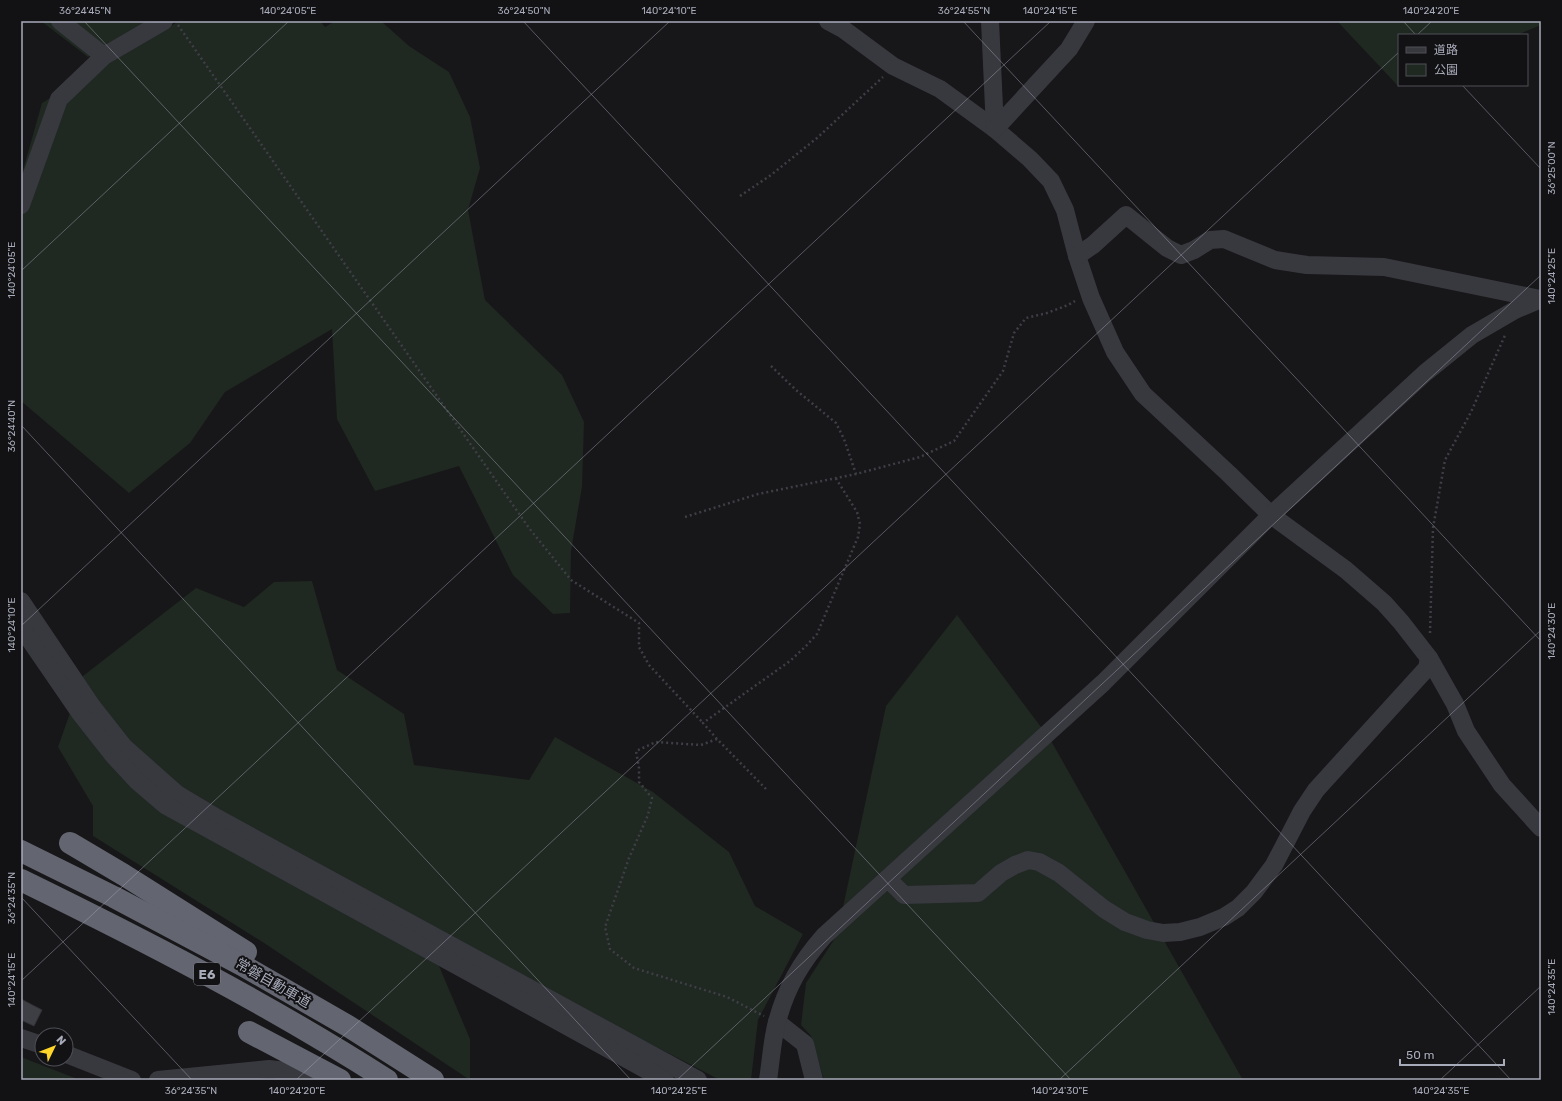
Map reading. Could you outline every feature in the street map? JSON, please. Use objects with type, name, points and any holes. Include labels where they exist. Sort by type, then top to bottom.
[{"type":"highway","points":[[70,843],[248,953],[348,1026]]},
{"type":"highway","name":"常磐自動車道","points":[[21,851],[120,900],[242,965],[348,1026],[433,1080]]},
{"type":"highway","name":"常磐自動車道","points":[[21,880],[100,918],[210,975],[338,1048],[387,1080]]},
{"type":"highway","points":[[249,1032],[340,1080]]},
{"type":"street","points":[[60,21],[104,56]]},
{"type":"street","points":[[21,205],[59,99],[104,56],[164,21]]},
{"type":"street","points":[[828,21],[842,29],[892,66],[940,89],[995,129],[1030,159],[1051,181],[1065,210],[1077,256],[1089,292],[1115,352],[1143,394],[1271,515],[1346,570],[1384,603],[1429,658],[1455,704],[1466,731],[1502,785],[1541,828]]},
{"type":"street","points":[[990,21],[995,129]]},
{"type":"street","points":[[995,129],[1069,49],[1086,21]]},
{"type":"street","points":[[1077,256],[1093,245],[1126,215],[1167,248],[1181,255],[1194,250],[1210,240],[1224,239],[1275,260],[1307,265],[1384,266],[1541,299]]},
{"type":"street","points":[[768,1080],[777,1022],[790,983],[807,956],[824,936],[1103,684],[1271,515],[1425,373],[1472,335],[1515,310],[1541,299]]},
{"type":"street","points":[[21,601],[91,705],[124,747],[177,794],[216,818],[698,1080]]},
{"type":"street","points":[[21,627],[80,713],[113,755],[137,781],[165,805],[665,1080]]},
{"type":"street","points":[[888,879],[904,896],[978,893],[1001,873],[1028,860],[1039,862],[1059,873],[1104,909],[1125,922],[1147,930],[1163,933],[1180,932],[1200,927],[1234,911],[1254,892],[1274,866],[1302,811],[1316,790],[1426,668],[1429,658]]},
{"type":"street","points":[[777,1022],[805,1044],[814,1080]]},
{"type":"street","points":[[21,1038],[34,1042]]},
{"type":"street","points":[[74,1057],[132,1080]]},
{"type":"street","points":[[158,1080],[269,1069],[286,1071],[310,1080]]},
{"type":"path","points":[[175,21],[530,528],[571,580],[639,623],[639,647],[649,665],[717,739],[766,789]]},
{"type":"path","points":[[740,196],[771,175],[817,138],[885,75],[892,66]]},
{"type":"path","points":[[684,517],[758,494],[835,477],[856,474],[920,457],[954,441],[1004,371],[1014,333],[1026,318],[1047,313],[1068,305],[1089,292]]},
{"type":"path","points":[[1429,658],[1432,528],[1445,460],[1471,412],[1515,310]]},
{"type":"path","points":[[771,366],[796,390],[836,423],[844,439],[856,474]]},
{"type":"path","points":[[703,724],[790,661],[817,634],[858,537],[860,524],[857,512],[835,477]]},
{"type":"path","points":[[717,739],[701,745],[656,742],[636,751],[639,768],[639,782],[652,798],[648,815],[629,858],[605,927],[610,949],[634,968],[728,997],[777,1022]]},
{"type":"green space","points":[[41,21],[157,21],[88,57]]},
{"type":"green space","points":[[179,21],[320,21],[325,27],[335,21],[381,21],[409,46],[449,72],[470,117],[480,168],[468,210],[485,300],[562,375],[584,422],[582,487],[571,551],[570,613],[553,614],[513,575],[459,466],[375,491],[337,419],[332,329],[225,392],[190,443],[129,493],[21,401],[21,177],[42,103]]},
{"type":"green space","points":[[1337,21],[1541,21],[1541,25],[1519,34],[1398,34],[1398,86]]},
{"type":"green space","points":[[312,581],[337,670],[404,714],[414,765],[529,780],[555,737],[653,792],[729,852],[755,906],[803,934],[758,1020],[751,1080],[720,1080],[448,939],[439,966],[470,1039],[470,1080],[261,941],[93,836],[93,806],[58,747],[83,676],[196,588],[244,607],[274,582]]},
{"type":"green space","points":[[957,615],[1050,739],[1243,1080],[824,1080],[811,1036],[801,1025],[806,983],[837,935],[886,706]]},
{"type":"green space","points":[[21,1057],[34,1062],[34,1067],[47,1067],[80,1080],[21,1080]]},
{"type":"building","points":[[21,999],[42,1010],[34,1026],[21,1020]]}]
